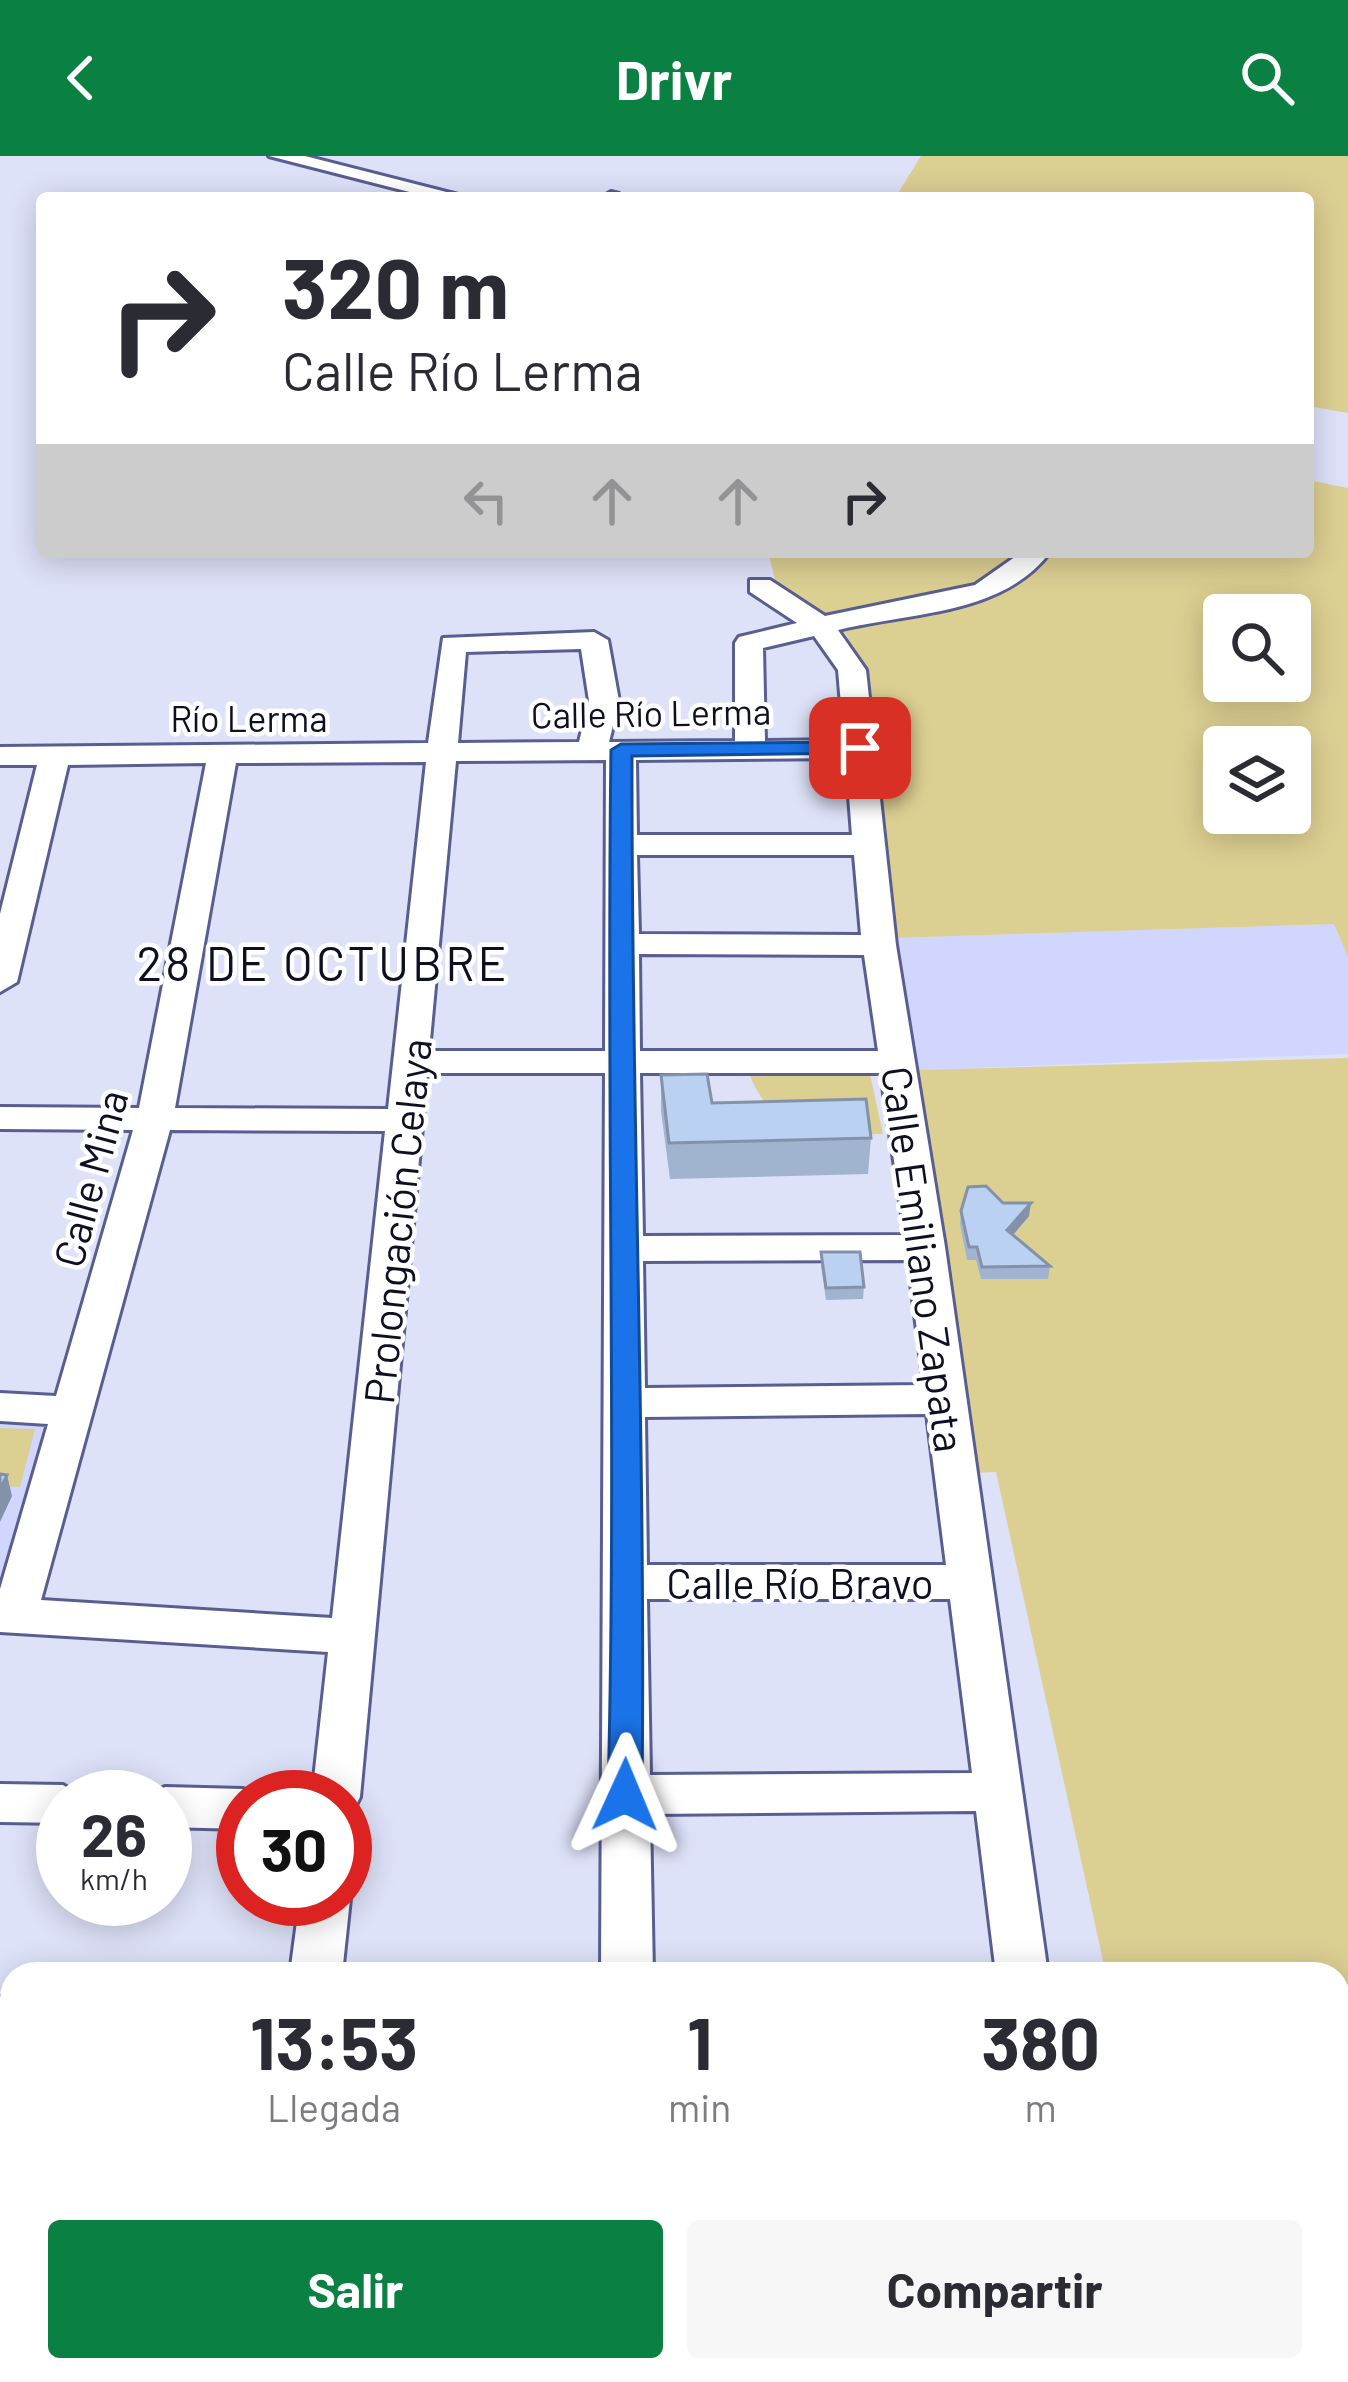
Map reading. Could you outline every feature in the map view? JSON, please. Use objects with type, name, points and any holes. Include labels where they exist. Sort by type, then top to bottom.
[{"type":"street","points":[[279,156],[434,192]]},
{"type":"street","points":[[750,749],[749,643],[957,600],[1002,584],[1030,558]]},
{"type":"street","name":"Calle Emiliano Zapata","points":[[760,586],[821,626],[853,670],[879,945],[926,1246],[1020,1962]]},
{"type":"street","name":"Prolongación Celaya","points":[[339,1770],[453,644],[594,640],[607,750]]},
{"type":"street","name":"Calle Río Lerma","points":[[442,755],[860,748]]},
{"type":"street","points":[[607,750],[621,844],[628,1962]]},
{"type":"street","points":[[0,982],[55,754]]},
{"type":"street","name":"Río Lerma","points":[[0,756],[442,755]]},
{"type":"street","name":"Calle Mina","points":[[8,1615],[155,1118],[222,758]]},
{"type":"street","points":[[621,844],[870,845]]},
{"type":"street","points":[[622,944],[879,945]]},
{"type":"street","points":[[414,1062],[897,1062]]},
{"type":"street","points":[[0,1118],[408,1120]]},
{"type":"street","points":[[625,1249],[926,1246]]},
{"type":"street","points":[[624,1403],[946,1399]]},
{"type":"street","points":[[0,1407],[70,1411]]},
{"type":"street","name":"Calle Río Bravo","points":[[629,1582],[970,1582]]},
{"type":"street","points":[[8,1615],[352,1636]]},
{"type":"street","points":[[625,1795],[998,1792]]},
{"type":"street","points":[[0,1803],[36,1804]]},
{"type":"street","points":[[317,1962],[322,1926]]},
{"type":"shaded area","points":[[921,156],[1348,156],[1348,413],[1314,407],[1314,192],[899,192]]},
{"type":"shaded area","points":[[1314,481],[1348,488],[1348,957],[1334,924],[893,938],[863,667],[846,634],[777,587],[770,558],[1314,558]]},
{"type":"shaded area","points":[[1334,924],[1348,957],[1348,1054],[917,1070],[893,938]]},
{"type":"shaded area","points":[[1348,1058],[1348,1962],[1103,1962],[996,1472],[970,1473],[917,1070]]},
{"type":"shaded area","points":[[870,1074],[883,1134],[804,1130],[774,1113],[750,1076]]},
{"type":"shaded area","points":[[0,1423],[44,1426],[1,1601],[0,1601]]},
{"type":"shaded area","points":[[0,1428],[35,1429],[20,1487],[0,1486]]},
{"type":"building","points":[[707,1074],[712,1103],[866,1099],[871,1138],[669,1143],[661,1075]]},
{"type":"building","points":[[986,1186],[1003,1203],[1031,1203],[1007,1230],[1050,1266],[982,1267],[977,1247],[969,1247],[961,1211],[968,1187]]},
{"type":"building","points":[[821,1252],[860,1252],[864,1287],[826,1288]]},
{"type":"district","name":"28 DE OCTUBRE","points":[[323,962]]},
{"type":"route","points":[[625,1795],[629,1582],[619,1064],[621,750],[860,748]]}]
